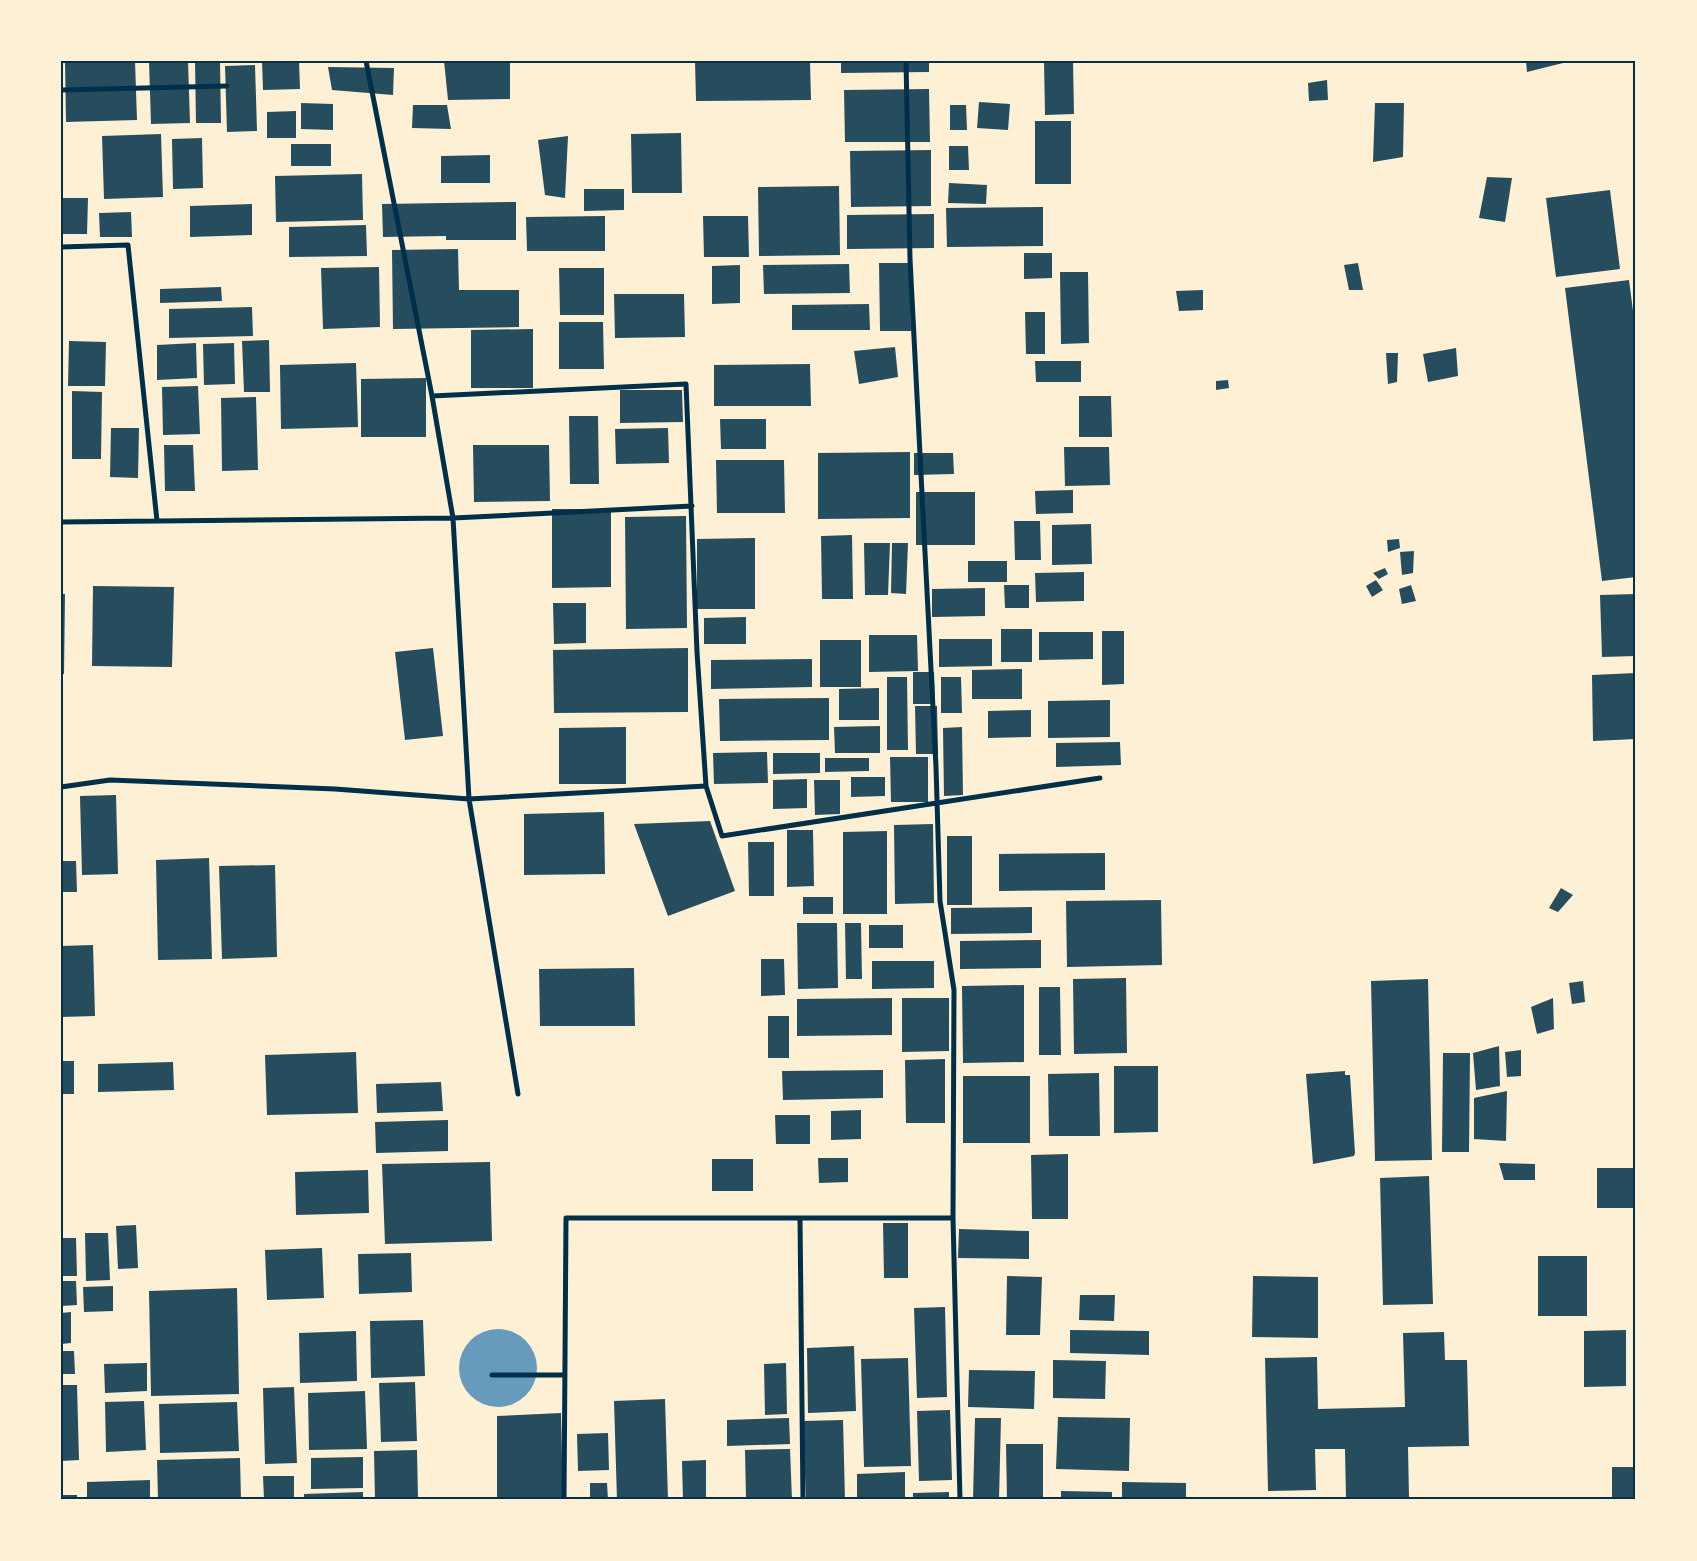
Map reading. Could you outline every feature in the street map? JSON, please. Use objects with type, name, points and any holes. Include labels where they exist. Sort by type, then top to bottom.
[{"type":"street","points":[[366,61],[432,396],[453,518],[469,799],[518,1094]]},
{"type":"street","points":[[906,61],[910,259],[937,803],[940,901],[954,990],[953,1218],[960,1500]]},
{"type":"street","points":[[61,90],[227,86]]},
{"type":"street","points":[[61,247],[128,245],[157,521]]},
{"type":"street","points":[[432,396],[686,384],[697,652],[706,786],[722,836],[1100,778]]},
{"type":"street","points":[[61,522],[453,518],[692,506]]},
{"type":"street","points":[[61,787],[110,780],[335,789],[469,799],[706,786]]},
{"type":"street","points":[[564,1500],[566,1218],[953,1218]]},
{"type":"street","points":[[800,1218],[803,1500]]},
{"type":"street","points":[[492,1375],[565,1375]]},
{"type":"water","points":[[498,1329],[513,1332],[530,1346],[534,1353],[537,1368],[534,1383],[520,1400],[513,1404],[498,1407],[483,1404],[466,1390],[462,1383],[459,1368],[462,1353],[476,1336],[483,1332]]},
{"type":"building","points":[[65,61],[135,61],[137,120],[66,122]]},
{"type":"building","points":[[149,61],[188,61],[190,123],[151,124]]},
{"type":"building","points":[[262,61],[299,61],[300,89],[263,90]]},
{"type":"building","points":[[444,61],[510,61],[510,99],[448,100]]},
{"type":"building","points":[[695,61],[810,61],[811,100],[696,101]]},
{"type":"building","points":[[841,61],[929,61],[929,72],[841,73]]},
{"type":"building","points":[[1044,61],[1073,61],[1074,114],[1045,115]]},
{"type":"building","points":[[1526,61],[1567,61],[1567,62],[1527,72]]},
{"type":"building","points":[[195,62],[220,62],[221,123],[196,123]]},
{"type":"building","points":[[255,65],[257,131],[227,132],[225,66]]},
{"type":"building","points":[[328,67],[394,68],[393,95],[332,90]]},
{"type":"building","points":[[1327,80],[1328,100],[1309,101],[1308,83]]},
{"type":"building","points":[[929,89],[930,142],[845,142],[844,90]]},
{"type":"building","points":[[979,102],[1010,104],[1008,130],[977,128]]},
{"type":"building","points":[[301,103],[333,104],[333,130],[301,129]]},
{"type":"building","points":[[1375,103],[1404,103],[1403,157],[1373,162]]},
{"type":"building","points":[[413,105],[447,105],[451,129],[412,128]]},
{"type":"building","points":[[950,105],[966,105],[967,130],[950,130]]},
{"type":"building","points":[[296,111],[296,138],[267,138],[267,112]]},
{"type":"building","points":[[1035,121],[1071,121],[1071,184],[1035,184]]},
{"type":"building","points":[[681,133],[682,193],[632,193],[631,134]]},
{"type":"building","points":[[161,134],[163,197],[104,199],[102,136]]},
{"type":"building","points":[[568,136],[565,198],[545,195],[538,140]]},
{"type":"building","points":[[202,138],[203,188],[173,189],[172,139]]},
{"type":"building","points":[[291,144],[331,144],[331,166],[291,166]]},
{"type":"building","points":[[949,146],[968,146],[969,170],[949,170]]},
{"type":"building","points":[[931,150],[931,206],[851,207],[850,151]]},
{"type":"building","points":[[490,155],[490,183],[441,183],[441,156]]},
{"type":"building","points":[[362,174],[363,220],[276,222],[275,176]]},
{"type":"building","points":[[1487,177],[1512,178],[1505,222],[1479,218]]},
{"type":"building","points":[[949,183],[987,185],[986,204],[948,203]]},
{"type":"building","points":[[839,186],[840,255],[759,256],[758,187]]},
{"type":"building","points":[[584,189],[624,189],[624,210],[584,211]]},
{"type":"building","points":[[1610,190],[1620,269],[1556,277],[1546,198]]},
{"type":"building","points":[[61,198],[88,198],[87,234],[61,234]]},
{"type":"building","points":[[516,202],[516,240],[446,240],[446,236],[383,237],[382,204]]},
{"type":"building","points":[[252,204],[252,235],[190,237],[190,206]]},
{"type":"building","points":[[1043,207],[1043,246],[947,247],[946,208]]},
{"type":"building","points":[[131,212],[132,237],[100,237],[99,213]]},
{"type":"building","points":[[934,214],[934,248],[847,249],[847,215]]},
{"type":"building","points":[[605,216],[605,251],[527,251],[526,217]]},
{"type":"building","points":[[703,216],[748,216],[749,257],[704,257]]},
{"type":"building","points":[[366,225],[367,256],[289,257],[289,227]]},
{"type":"building","points":[[458,249],[459,290],[519,290],[519,327],[393,329],[392,250]]},
{"type":"building","points":[[1024,253],[1052,253],[1052,278],[1024,279]]},
{"type":"building","points":[[879,263],[910,263],[911,331],[880,331]]},
{"type":"building","points":[[1358,263],[1363,290],[1349,290],[1344,265]]},
{"type":"building","points":[[849,264],[850,293],[764,294],[763,265]]},
{"type":"building","points":[[740,265],[740,303],[712,304],[712,266]]},
{"type":"building","points":[[379,267],[380,327],[323,329],[321,268]]},
{"type":"building","points":[[559,268],[604,268],[604,315],[560,315]]},
{"type":"building","points":[[1060,272],[1088,272],[1089,343],[1061,344]]},
{"type":"building","points":[[1629,280],[1636,334],[1636,577],[1602,581],[1565,288]]},
{"type":"building","points":[[221,287],[222,301],[160,303],[160,289]]},
{"type":"building","points":[[1203,290],[1203,310],[1179,311],[1176,291]]},
{"type":"building","points":[[614,294],[684,294],[685,337],[615,338]]},
{"type":"building","points":[[869,304],[870,330],[792,330],[792,305]]},
{"type":"building","points":[[252,307],[253,336],[169,338],[169,309]]},
{"type":"building","points":[[1025,312],[1045,312],[1045,354],[1026,354]]},
{"type":"building","points":[[559,322],[603,322],[604,369],[559,369]]},
{"type":"building","points":[[533,329],[533,388],[471,388],[471,330]]},
{"type":"building","points":[[269,340],[270,392],[244,392],[242,341]]},
{"type":"building","points":[[69,341],[106,342],[105,386],[68,386]]},
{"type":"building","points":[[196,343],[197,378],[157,380],[157,345]]},
{"type":"building","points":[[234,343],[235,384],[204,385],[203,344]]},
{"type":"building","points":[[895,347],[898,377],[859,384],[854,351]]},
{"type":"building","points":[[1456,348],[1458,376],[1428,382],[1423,354]]},
{"type":"building","points":[[1386,353],[1398,353],[1397,382],[1388,384]]},
{"type":"building","points":[[1035,361],[1081,361],[1081,382],[1036,382]]},
{"type":"building","points":[[356,363],[358,427],[281,429],[280,365]]},
{"type":"building","points":[[810,364],[811,406],[714,406],[714,365]]},
{"type":"building","points":[[426,378],[426,437],[361,437],[361,379]]},
{"type":"building","points":[[1228,380],[1229,388],[1216,390],[1216,381]]},
{"type":"building","points":[[198,386],[200,434],[163,435],[162,387]]},
{"type":"building","points":[[620,390],[682,390],[683,422],[620,423]]},
{"type":"building","points":[[72,391],[102,392],[101,459],[72,459]]},
{"type":"building","points":[[1079,396],[1111,396],[1112,437],[1079,437]]},
{"type":"building","points":[[256,397],[258,470],[222,471],[221,398]]},
{"type":"building","points":[[569,416],[598,416],[599,484],[570,484]]},
{"type":"building","points":[[720,419],[766,419],[766,449],[721,449]]},
{"type":"building","points":[[111,428],[139,428],[138,478],[110,477]]},
{"type":"building","points":[[668,428],[669,463],[616,464],[615,429]]},
{"type":"building","points":[[164,445],[193,445],[195,491],[165,491]]},
{"type":"building","points":[[473,445],[549,445],[550,501],[474,502]]},
{"type":"building","points":[[1064,447],[1109,447],[1110,485],[1065,486]]},
{"type":"building","points":[[910,452],[910,518],[818,519],[818,453]]},
{"type":"building","points":[[914,453],[953,453],[954,474],[914,475]]},
{"type":"building","points":[[716,460],[784,460],[785,513],[717,513]]},
{"type":"building","points":[[1073,490],[1073,513],[1036,514],[1035,491]]},
{"type":"building","points":[[916,492],[975,492],[975,545],[916,545]]},
{"type":"building","points":[[552,509],[611,509],[611,587],[552,588]]},
{"type":"building","points":[[686,516],[687,628],[626,629],[625,517]]},
{"type":"building","points":[[1014,521],[1040,521],[1041,560],[1015,560]]},
{"type":"building","points":[[1091,524],[1092,564],[1052,565],[1052,525]]},
{"type":"building","points":[[852,535],[853,599],[822,599],[821,536]]},
{"type":"building","points":[[755,538],[755,609],[697,609],[697,539]]},
{"type":"building","points":[[1399,539],[1400,548],[1388,552],[1387,540]]},
{"type":"building","points":[[864,543],[890,543],[888,595],[865,595]]},
{"type":"building","points":[[892,543],[908,543],[906,594],[891,593]]},
{"type":"building","points":[[1414,551],[1413,573],[1402,575],[1400,552]]},
{"type":"building","points":[[968,561],[1007,561],[1007,582],[968,582]]},
{"type":"building","points":[[1385,568],[1388,574],[1379,579],[1373,573]]},
{"type":"building","points":[[1084,572],[1084,601],[1036,602],[1035,573]]},
{"type":"building","points":[[1376,580],[1383,590],[1372,597],[1366,586]]},
{"type":"building","points":[[1004,585],[1029,585],[1029,608],[1005,608]]},
{"type":"building","points":[[1411,585],[1416,601],[1402,604],[1399,589]]},
{"type":"building","points":[[93,586],[174,587],[172,667],[92,666]]},
{"type":"building","points":[[985,588],[985,616],[932,617],[932,589]]},
{"type":"building","points":[[61,594],[65,594],[64,674],[61,674]]},
{"type":"building","points":[[1636,594],[1636,656],[1602,657],[1600,595]]},
{"type":"building","points":[[553,603],[586,603],[586,643],[554,644]]},
{"type":"building","points":[[746,617],[746,644],[704,644],[704,618]]},
{"type":"building","points":[[1001,629],[1032,629],[1032,662],[1001,662]]},
{"type":"building","points":[[1102,631],[1124,631],[1124,684],[1102,685]]},
{"type":"building","points":[[1039,632],[1093,632],[1093,659],[1039,660]]},
{"type":"building","points":[[869,635],[917,635],[918,671],[869,672]]},
{"type":"building","points":[[939,639],[992,639],[992,666],[939,667]]},
{"type":"building","points":[[820,640],[861,640],[861,687],[820,687]]},
{"type":"building","points":[[433,648],[443,736],[405,740],[395,652]]},
{"type":"building","points":[[688,648],[688,712],[554,713],[553,650]]},
{"type":"building","points":[[812,659],[812,687],[711,689],[711,660]]},
{"type":"building","points":[[1022,669],[1022,699],[972,699],[972,670]]},
{"type":"building","points":[[913,672],[934,672],[935,704],[913,704]]},
{"type":"building","points":[[1636,673],[1636,739],[1593,741],[1592,675]]},
{"type":"building","points":[[887,677],[907,677],[908,750],[887,750]]},
{"type":"building","points":[[941,677],[961,677],[962,713],[941,713]]},
{"type":"building","points":[[879,688],[879,720],[839,720],[839,689]]},
{"type":"building","points":[[829,698],[829,740],[720,741],[719,699]]},
{"type":"building","points":[[1110,700],[1110,737],[1048,738],[1048,701]]},
{"type":"building","points":[[915,706],[937,706],[938,754],[916,754]]},
{"type":"building","points":[[1031,710],[1031,737],[988,738],[988,711]]},
{"type":"building","points":[[880,726],[880,753],[835,753],[834,727]]},
{"type":"building","points":[[626,727],[626,784],[559,784],[559,728]]},
{"type":"building","points":[[962,727],[963,795],[944,796],[943,728]]},
{"type":"building","points":[[1120,742],[1121,765],[1056,767],[1056,743]]},
{"type":"building","points":[[767,752],[768,783],[714,784],[713,753]]},
{"type":"building","points":[[773,753],[820,753],[820,773],[773,774]]},
{"type":"building","points":[[890,757],[928,757],[928,802],[891,802]]},
{"type":"building","points":[[825,758],[869,758],[869,771],[825,772]]},
{"type":"building","points":[[851,777],[885,777],[885,796],[851,797]]},
{"type":"building","points":[[807,779],[807,808],[773,809],[773,780]]},
{"type":"building","points":[[814,780],[840,780],[840,814],[815,815]]},
{"type":"building","points":[[116,795],[118,874],[82,875],[80,796]]},
{"type":"building","points":[[604,812],[605,874],[524,875],[524,814]]},
{"type":"building","points":[[710,821],[735,891],[668,916],[634,824]]},
{"type":"building","points":[[933,824],[934,903],[895,904],[894,825]]},
{"type":"building","points":[[787,830],[813,830],[814,886],[787,887]]},
{"type":"building","points":[[887,831],[887,914],[843,914],[843,832]]},
{"type":"building","points":[[947,836],[972,836],[972,905],[947,905]]},
{"type":"building","points":[[748,842],[774,842],[774,896],[749,896]]},
{"type":"building","points":[[1105,853],[1105,890],[999,891],[999,854]]},
{"type":"building","points":[[209,858],[212,959],[158,960],[156,860]]},
{"type":"building","points":[[61,861],[76,861],[77,892],[61,892]]},
{"type":"building","points":[[275,865],[277,957],[222,959],[219,866]]},
{"type":"building","points":[[1561,888],[1573,895],[1558,912],[1549,908]]},
{"type":"building","points":[[803,897],[833,897],[833,914],[803,914]]},
{"type":"building","points":[[1161,900],[1162,965],[1067,967],[1066,901]]},
{"type":"building","points":[[1032,907],[1032,933],[951,934],[951,908]]},
{"type":"building","points":[[797,923],[837,923],[838,988],[798,989]]},
{"type":"building","points":[[845,923],[861,923],[862,979],[846,979]]},
{"type":"building","points":[[869,925],[903,925],[903,948],[869,948]]},
{"type":"building","points":[[1041,940],[1041,968],[960,969],[960,941]]},
{"type":"building","points":[[93,945],[95,1016],[61,1017],[61,946]]},
{"type":"building","points":[[761,959],[784,959],[785,995],[761,996]]},
{"type":"building","points":[[872,961],[934,961],[934,988],[872,989]]},
{"type":"building","points":[[634,968],[635,1026],[540,1026],[539,969]]},
{"type":"building","points":[[1126,978],[1127,1053],[1074,1054],[1073,979]]},
{"type":"building","points":[[1428,979],[1432,1160],[1375,1161],[1371,981]]},
{"type":"building","points":[[1583,981],[1585,1002],[1572,1004],[1569,983]]},
{"type":"building","points":[[1024,985],[1024,1062],[963,1063],[962,986]]},
{"type":"building","points":[[1039,987],[1060,987],[1061,1055],[1039,1055]]},
{"type":"building","points":[[892,998],[892,1035],[797,1036],[797,999]]},
{"type":"building","points":[[902,998],[949,998],[949,1051],[902,1052]]},
{"type":"building","points":[[1553,998],[1554,1029],[1537,1034],[1531,1007]]},
{"type":"building","points":[[768,1016],[789,1016],[789,1058],[768,1058]]},
{"type":"building","points":[[1499,1046],[1500,1086],[1476,1090],[1473,1053]]},
{"type":"building","points":[[1521,1050],[1521,1076],[1507,1077],[1505,1052]]},
{"type":"building","points":[[356,1052],[358,1113],[267,1115],[265,1055]]},
{"type":"building","points":[[1443,1053],[1470,1053],[1469,1152],[1442,1152]]},
{"type":"building","points":[[945,1059],[945,1123],[906,1123],[905,1060]]},
{"type":"building","points":[[61,1061],[74,1061],[74,1094],[61,1094]]},
{"type":"building","points":[[173,1062],[174,1090],[98,1092],[98,1064]]},
{"type":"building","points":[[1114,1066],[1158,1066],[1158,1132],[1114,1133]]},
{"type":"building","points":[[883,1070],[883,1098],[783,1100],[782,1071]]},
{"type":"building","points":[[1345,1071],[1345,1075],[1350,1075],[1354,1156],[1313,1164],[1306,1074]]},
{"type":"building","points":[[1099,1073],[1100,1136],[1049,1136],[1048,1074]]},
{"type":"building","points":[[963,1076],[1030,1076],[1030,1143],[963,1143]]},
{"type":"building","points":[[441,1082],[443,1111],[377,1113],[376,1084]]},
{"type":"building","points":[[1507,1091],[1506,1141],[1474,1139],[1474,1098]]},
{"type":"building","points":[[861,1110],[861,1139],[831,1140],[831,1111]]},
{"type":"building","points":[[775,1115],[810,1115],[810,1144],[776,1144]]},
{"type":"building","points":[[448,1120],[448,1151],[376,1153],[375,1122]]},
{"type":"building","points":[[1068,1154],[1068,1219],[1032,1219],[1031,1155]]},
{"type":"building","points":[[818,1158],[848,1158],[848,1182],[819,1183]]},
{"type":"building","points":[[712,1159],[753,1159],[753,1191],[712,1191]]},
{"type":"building","points":[[490,1162],[492,1241],[385,1244],[382,1164]]},
{"type":"building","points":[[1499,1163],[1535,1164],[1535,1180],[1504,1180]]},
{"type":"building","points":[[1597,1168],[1636,1168],[1636,1208],[1597,1208]]},
{"type":"building","points":[[368,1170],[369,1213],[296,1215],[295,1172]]},
{"type":"building","points":[[1429,1176],[1433,1304],[1383,1305],[1380,1178]]},
{"type":"building","points":[[883,1223],[908,1223],[908,1278],[884,1278]]},
{"type":"building","points":[[136,1225],[138,1268],[118,1269],[116,1226]]},
{"type":"building","points":[[959,1229],[1029,1231],[1029,1259],[958,1258]]},
{"type":"building","points":[[85,1233],[108,1233],[110,1280],[86,1281]]},
{"type":"building","points":[[61,1238],[76,1238],[77,1276],[61,1276]]},
{"type":"building","points":[[322,1248],[324,1298],[267,1300],[265,1250]]},
{"type":"building","points":[[411,1253],[412,1292],[359,1294],[358,1254]]},
{"type":"building","points":[[1538,1256],[1587,1256],[1587,1316],[1538,1316]]},
{"type":"building","points":[[1007,1276],[1042,1277],[1040,1335],[1006,1335]]},
{"type":"building","points":[[1253,1276],[1318,1277],[1318,1338],[1252,1337]]},
{"type":"building","points":[[61,1281],[76,1281],[77,1305],[61,1306]]},
{"type":"building","points":[[113,1286],[113,1311],[84,1312],[83,1287]]},
{"type":"building","points":[[237,1288],[239,1394],[151,1396],[149,1291]]},
{"type":"building","points":[[1080,1295],[1115,1295],[1114,1321],[1079,1320]]},
{"type":"building","points":[[945,1307],[947,1397],[917,1398],[914,1308]]},
{"type":"building","points":[[71,1312],[71,1343],[61,1344],[61,1313]]},
{"type":"building","points":[[423,1320],[425,1376],[371,1378],[370,1321]]},
{"type":"building","points":[[1070,1330],[1149,1331],[1149,1355],[1070,1353]]},
{"type":"building","points":[[1626,1330],[1626,1386],[1584,1387],[1584,1331]]},
{"type":"building","points":[[356,1331],[357,1381],[300,1383],[299,1333]]},
{"type":"building","points":[[1444,1332],[1445,1360],[1467,1360],[1469,1446],[1408,1447],[1409,1497],[1346,1499],[1345,1449],[1315,1449],[1316,1490],[1268,1491],[1265,1358],[1317,1357],[1318,1409],[1405,1407],[1403,1333]]},
{"type":"building","points":[[854,1346],[856,1411],[808,1413],[807,1348]]},
{"type":"building","points":[[61,1351],[74,1351],[75,1374],[61,1374]]},
{"type":"building","points":[[908,1358],[911,1466],[864,1467],[861,1359]]},
{"type":"building","points":[[1053,1360],[1106,1361],[1105,1399],[1053,1398]]},
{"type":"building","points":[[147,1363],[147,1391],[105,1393],[104,1364]]},
{"type":"building","points":[[786,1363],[787,1414],[765,1415],[764,1364]]},
{"type":"building","points":[[969,1370],[1035,1371],[1034,1409],[968,1407]]},
{"type":"building","points":[[415,1382],[417,1441],[381,1442],[379,1383]]},
{"type":"building","points":[[61,1385],[77,1385],[79,1460],[61,1461]]},
{"type":"building","points":[[294,1387],[297,1463],[265,1464],[263,1388]]},
{"type":"building","points":[[365,1391],[367,1449],[309,1450],[308,1393]]},
{"type":"building","points":[[665,1399],[668,1500],[617,1500],[614,1401]]},
{"type":"building","points":[[144,1401],[146,1450],[106,1452],[105,1402]]},
{"type":"building","points":[[237,1402],[239,1451],[160,1453],[159,1404]]},
{"type":"building","points":[[950,1410],[952,1480],[919,1481],[917,1411]]},
{"type":"building","points":[[561,1413],[563,1500],[497,1500],[497,1416]]},
{"type":"building","points":[[1058,1417],[1130,1418],[1129,1471],[1056,1469]]},
{"type":"building","points":[[789,1418],[790,1444],[727,1446],[727,1420]]},
{"type":"building","points":[[975,1418],[1001,1418],[999,1500],[973,1500]]},
{"type":"building","points":[[843,1420],[845,1500],[806,1500],[803,1421]]},
{"type":"building","points":[[608,1433],[609,1470],[578,1471],[577,1434]]},
{"type":"building","points":[[1006,1444],[1043,1444],[1043,1500],[1007,1500]]},
{"type":"building","points":[[790,1449],[792,1500],[746,1500],[745,1450]]},
{"type":"building","points":[[417,1450],[418,1500],[375,1500],[374,1451]]},
{"type":"building","points":[[363,1457],[363,1488],[311,1489],[311,1458]]},
{"type":"building","points":[[240,1458],[241,1500],[158,1500],[157,1460]]},
{"type":"building","points":[[706,1460],[706,1500],[683,1500],[682,1461]]},
{"type":"building","points":[[1612,1467],[1636,1467],[1636,1500],[1612,1500]]},
{"type":"building","points":[[905,1472],[905,1500],[857,1500],[857,1474]]},
{"type":"building","points":[[263,1476],[294,1476],[294,1500],[264,1500]]},
{"type":"building","points":[[150,1480],[150,1500],[87,1500],[87,1482]]},
{"type":"building","points":[[1122,1482],[1186,1483],[1186,1500],[1122,1500]]},
{"type":"building","points":[[590,1483],[607,1483],[608,1500],[590,1500]]},
{"type":"building","points":[[1061,1491],[1112,1492],[1112,1500],[1061,1500]]},
{"type":"building","points":[[363,1492],[363,1500],[304,1500],[304,1494]]},
{"type":"building","points":[[949,1492],[949,1500],[913,1500],[913,1493]]},
{"type":"building","points":[[61,1495],[77,1495],[77,1500],[61,1500]]}]
